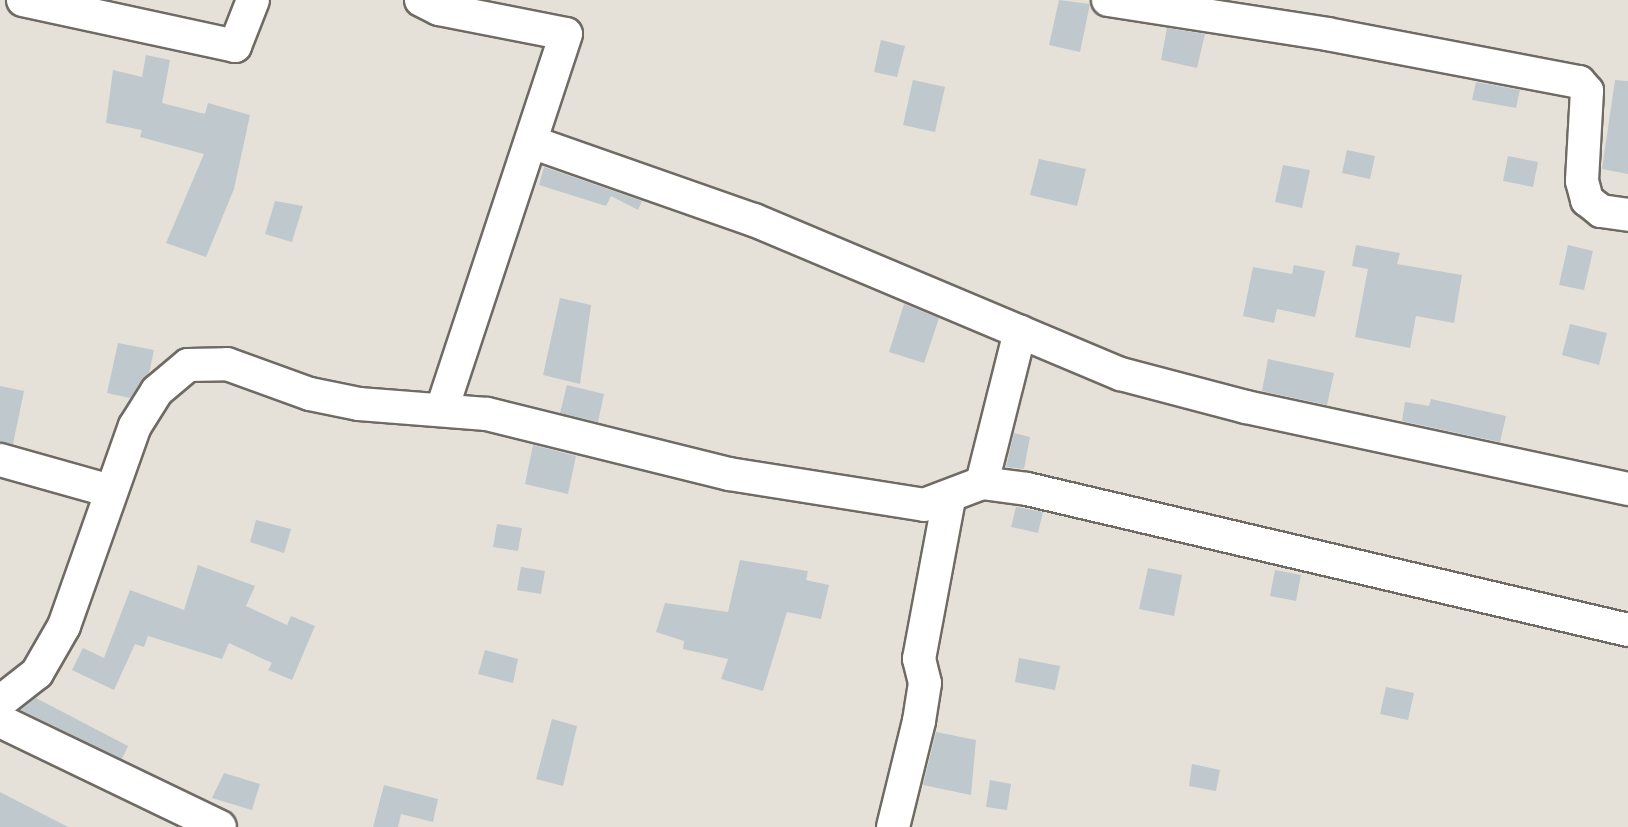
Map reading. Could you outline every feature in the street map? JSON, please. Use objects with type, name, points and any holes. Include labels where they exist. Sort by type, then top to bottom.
[{"type":"street","points":[[23,0],[218,46],[235,46],[253,0]]},
{"type":"street","points":[[421,0],[439,9],[566,34],[442,410]]},
{"type":"street","points":[[1108,0],[1314,31],[1579,82],[1587,91],[1582,181],[1587,200],[1601,211],[1628,215]]},
{"type":"street","points":[[531,142],[766,225],[1073,357],[1193,394],[1628,489]]},
{"type":"street","points":[[982,483],[1020,332]]},
{"type":"street","points":[[0,702],[37,673],[64,626],[135,426],[157,391],[188,365],[227,364],[310,394],[359,404],[487,414],[729,474],[924,505],[949,499],[982,483],[1121,508],[1320,561],[1628,630]]},
{"type":"street","points":[[0,460],[110,491]]},
{"type":"street","points":[[893,827],[919,721],[925,683],[919,659],[949,499]]},
{"type":"street","points":[[0,721],[220,827]]},
{"type":"building","points":[[1059,0],[1090,4],[1080,52],[1049,45]]},
{"type":"building","points":[[1167,28],[1205,34],[1197,68],[1161,60]]},
{"type":"building","points":[[881,40],[905,46],[897,77],[874,72]]},
{"type":"building","points":[[146,55],[170,60],[162,103],[205,114],[208,103],[250,115],[234,189],[206,257],[166,243],[204,154],[140,137],[142,130],[106,123],[113,70],[142,77]]},
{"type":"building","points":[[913,80],[945,87],[935,132],[903,125]]},
{"type":"building","points":[[1615,80],[1628,81],[1628,174],[1602,169]]},
{"type":"building","points":[[1476,82],[1520,90],[1516,108],[1472,100]]},
{"type":"building","points":[[1347,150],[1375,156],[1370,179],[1342,173]]},
{"type":"building","points":[[1508,156],[1538,162],[1533,187],[1503,181]]},
{"type":"building","points":[[1039,159],[1086,169],[1077,206],[1030,195]]},
{"type":"building","points":[[1283,165],[1310,170],[1302,208],[1275,202]]},
{"type":"building","points":[[544,167],[642,201],[638,210],[611,196],[606,206],[539,185]]},
{"type":"building","points":[[275,201],[303,206],[292,242],[265,234]]},
{"type":"building","points":[[1356,245],[1400,253],[1397,264],[1462,275],[1454,323],[1416,316],[1410,348],[1355,337],[1368,269],[1352,266]]},
{"type":"building","points":[[1568,245],[1593,251],[1584,290],[1559,285]]},
{"type":"building","points":[[1294,265],[1325,271],[1315,317],[1277,309],[1274,323],[1243,316],[1253,267],[1292,274]]},
{"type":"building","points":[[560,298],[591,305],[580,384],[543,375]]},
{"type":"building","points":[[904,304],[939,318],[924,363],[889,352]]},
{"type":"building","points":[[1570,324],[1607,333],[1599,365],[1562,355]]},
{"type":"building","points":[[118,343],[154,350],[149,373],[130,398],[107,393]]},
{"type":"building","points":[[1268,359],[1334,373],[1327,405],[1262,391]]},
{"type":"building","points":[[567,385],[604,394],[598,422],[560,413]]},
{"type":"building","points":[[0,386],[24,391],[13,444],[0,442]]},
{"type":"building","points":[[1431,399],[1506,416],[1500,442],[1402,421],[1405,402],[1429,406]]},
{"type":"building","points":[[1014,433],[1030,437],[1024,469],[1006,467]]},
{"type":"building","points":[[533,445],[576,456],[568,494],[525,484]]},
{"type":"building","points":[[1016,507],[1043,512],[1038,533],[1011,527]]},
{"type":"building","points":[[256,520],[291,529],[284,553],[250,542]]},
{"type":"building","points":[[497,524],[522,528],[518,551],[493,547]]},
{"type":"building","points":[[740,560],[808,571],[806,580],[829,585],[821,619],[787,612],[763,691],[721,679],[728,659],[683,649],[684,641],[656,632],[665,603],[728,612]]},
{"type":"building","points":[[198,565],[255,586],[246,606],[287,625],[291,616],[315,626],[292,680],[268,670],[272,663],[229,643],[222,659],[148,636],[144,647],[135,644],[114,690],[72,670],[83,648],[104,658],[130,590],[184,610]]},
{"type":"building","points":[[521,567],[545,571],[541,594],[517,590]]},
{"type":"building","points":[[1148,568],[1182,575],[1174,616],[1139,609]]},
{"type":"building","points":[[1275,570],[1301,575],[1296,601],[1270,596]]},
{"type":"building","points":[[485,650],[518,659],[513,683],[478,674]]},
{"type":"building","points":[[1019,658],[1060,666],[1055,690],[1015,682]]},
{"type":"building","points":[[1386,687],[1414,693],[1408,720],[1380,714]]},
{"type":"building","points":[[36,698],[128,746],[122,759],[21,710]]},
{"type":"building","points":[[552,719],[577,726],[563,786],[536,779]]},
{"type":"building","points":[[936,732],[976,740],[971,795],[923,785]]},
{"type":"building","points":[[1192,764],[1220,770],[1216,791],[1189,786]]},
{"type":"building","points":[[224,773],[260,784],[252,810],[212,798]]},
{"type":"building","points":[[990,780],[1011,784],[1007,810],[986,807]]},
{"type":"building","points":[[384,785],[438,799],[433,822],[401,814],[398,827],[373,827]]},
{"type":"building","points":[[0,792],[68,827],[0,827]]}]
